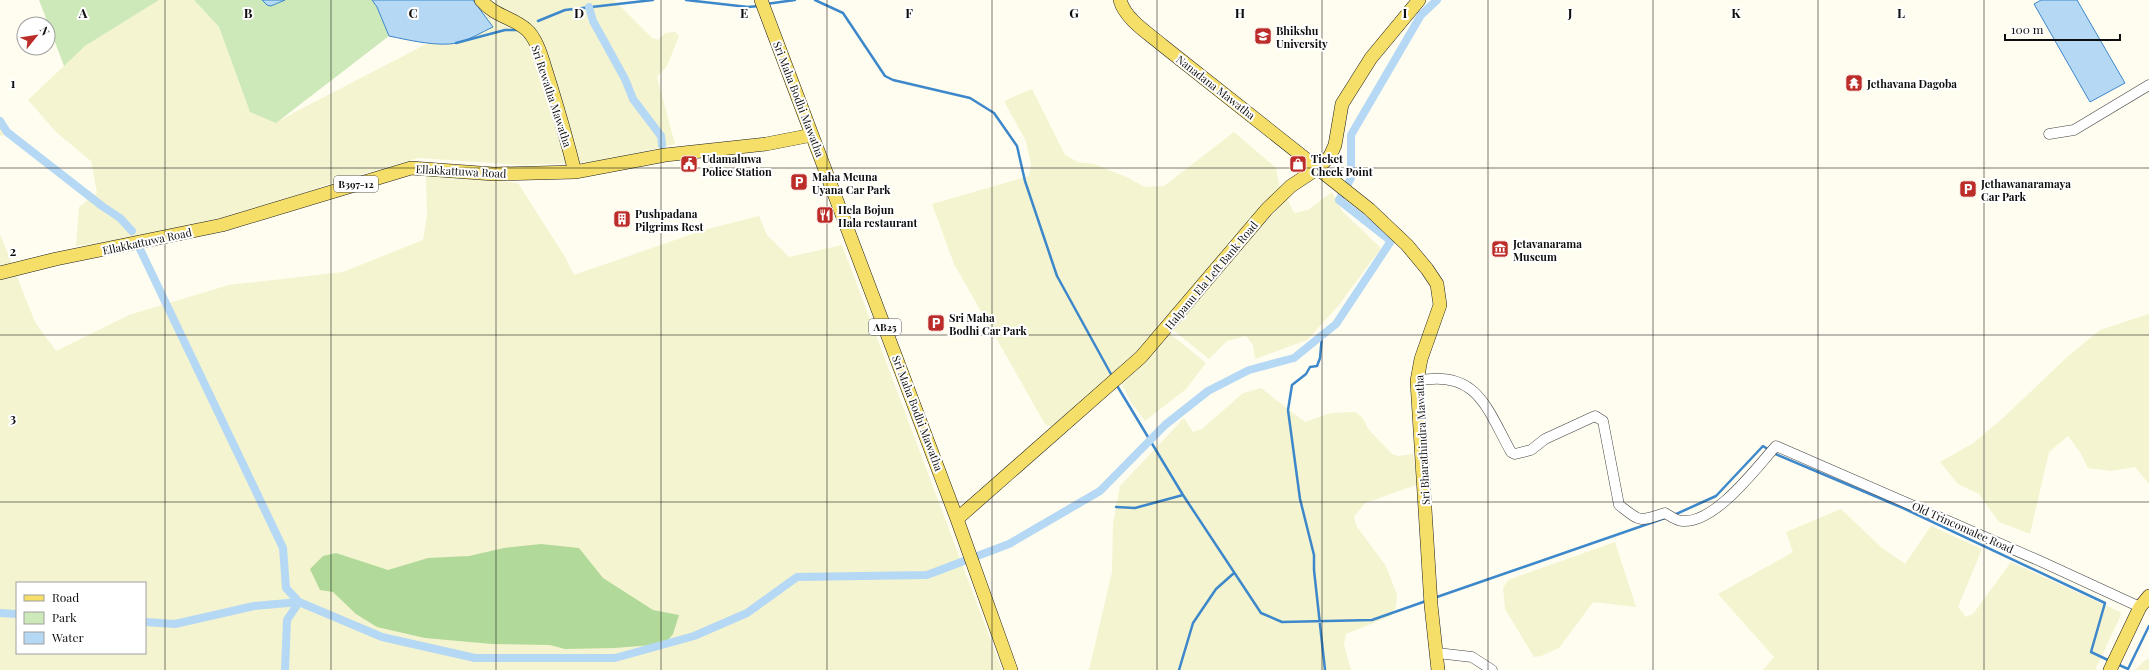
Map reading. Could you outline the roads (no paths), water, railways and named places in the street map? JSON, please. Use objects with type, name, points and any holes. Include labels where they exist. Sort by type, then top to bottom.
[{"type":"main road","name":"Sri Rewatha Mawatha","points":[[481,0],[496,14],[524,28],[539,52],[567,138],[575,172]]},
{"type":"main road","name":"Sri Maha Bodhi Mawatha","points":[[761,0],[957,519],[980,582],[1008,669]]},
{"type":"main road","name":"Nanadana Mawatha","points":[[1120,0],[1123,8],[1129,16],[1162,45],[1322,171]]},
{"type":"main road","name":"Halpanu Ela Left Bank Road","points":[[957,519],[1122,374],[1169,326],[1267,209],[1291,186],[1322,171],[1334,151],[1339,114],[1348,93],[1371,58],[1419,0]]},
{"type":"main road","name":"Ellakkattuwa Road","points":[[0,273],[56,259],[233,222],[411,168],[494,174],[575,172],[665,155],[766,144],[812,135]]},
{"type":"main road","name":"Sri Bharathindra Mawatha","points":[[1322,171],[1378,216],[1427,269],[1437,284],[1440,305],[1421,359],[1417,381],[1431,605],[1438,670]]},
{"type":"main road","points":[[2110,670],[2144,609],[2149,596]]},
{"type":"street","points":[[2049,134],[2074,130],[2149,84]]},
{"type":"street","name":"Old Trincomalee Road","points":[[1417,381],[1431,378],[1445,378],[1462,382],[1481,398],[1511,452],[1515,454],[1531,450],[1545,439],[1595,416],[1603,421],[1619,504],[1638,520],[1644,520],[1665,513],[1682,521],[1697,519],[1710,512],[1736,491],[1776,446],[2040,561],[2144,609]]},
{"type":"street","points":[[1437,653],[1472,658],[1492,670]]},
{"type":"water","points":[[262,0],[285,0],[271,6],[267,5]]},
{"type":"water","points":[[372,0],[473,0],[493,27],[466,40],[449,44],[423,42],[389,36],[377,7]]},
{"type":"water","points":[[2041,0],[2077,0],[2125,83],[2090,102],[2034,4]]},
{"type":"waterway","points":[[538,21],[565,10],[653,0]]},
{"type":"waterway","points":[[686,0],[748,7],[759,6]]},
{"type":"waterway","points":[[766,4],[795,0]]},
{"type":"waterway","points":[[815,0],[843,13],[885,76],[893,80],[970,98],[994,113],[1017,146],[1025,181],[1057,276],[1112,376]]},
{"type":"waterway","points":[[146,622],[175,624],[254,606],[299,602],[382,637],[475,658],[615,658],[694,636],[747,613],[797,577],[927,575],[1009,544],[1100,491],[1165,425],[1208,391],[1249,370],[1294,358],[1336,324],[1391,241],[1339,200],[1351,178],[1351,135],[1421,15],[1437,0]]},
{"type":"waterway","points":[[589,7],[593,21],[625,79],[633,99],[661,136],[662,145]]},
{"type":"waterway","points":[[456,43],[505,30],[520,30]]},
{"type":"waterway","points":[[0,121],[7,132],[102,206],[120,218],[132,231]]},
{"type":"waterway","points":[[139,247],[283,548],[286,588],[299,602],[287,620],[285,670]]},
{"type":"waterway","points":[[1322,336],[1320,358],[1317,366],[1310,367],[1306,374],[1292,385],[1288,410],[1300,499],[1314,555],[1314,570],[1325,670]]},
{"type":"waterway","points":[[1116,384],[1183,495],[1261,613],[1282,622],[1372,620],[1426,601]]},
{"type":"waterway","points":[[1674,515],[1716,496],[1763,446],[1769,450]]},
{"type":"waterway","points":[[1773,453],[1903,508],[2105,603],[2091,652],[2110,661]]},
{"type":"waterway","points":[[1116,507],[1135,508],[1183,495]]},
{"type":"waterway","points":[[1434,598],[1668,517]]},
{"type":"waterway","points":[[1179,670],[1193,623],[1216,589],[1234,573]]},
{"type":"waterway","points":[[0,613],[16,614]]},
{"type":"waterway","points":[[2117,664],[2128,669],[2149,626]]},
{"type":"place","name":"Bhikshu University","points":[[1263,36]]},
{"type":"place","name":"Jethavana Dagoba","points":[[1854,83]]},
{"type":"place","name":"Udamaluwa Police Station","points":[[689,164]]},
{"type":"place","name":"Ticket Check Point","points":[[1298,164]]},
{"type":"place","name":"Maha Meuna Uyana Car Park","points":[[799,182]]},
{"type":"place","name":"Jethawanaramaya Car Park","points":[[1968,189]]},
{"type":"place","name":"Hela Bojun Hala restaurant","points":[[825,215]]},
{"type":"place","name":"Pushpadana Pilgrims Rest","points":[[622,219]]},
{"type":"place","name":"Jetavanarama Museum","points":[[1500,249]]},
{"type":"place","name":"Sri Maha Bodhi Car Park","points":[[936,323]]}]
